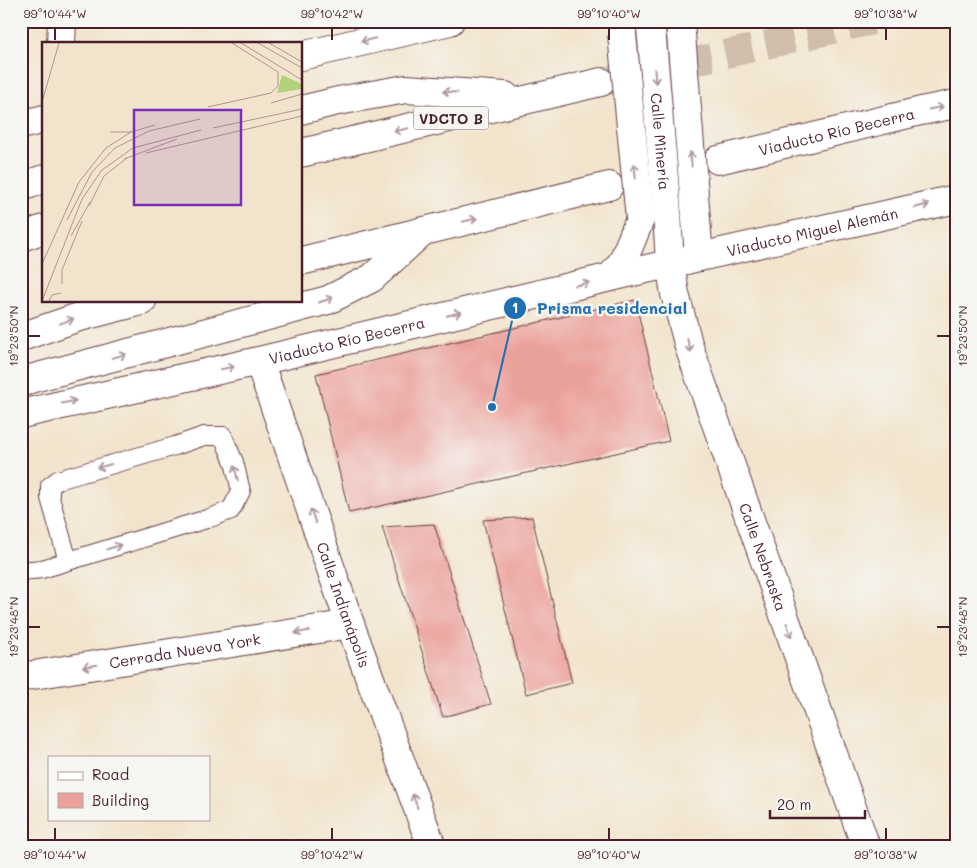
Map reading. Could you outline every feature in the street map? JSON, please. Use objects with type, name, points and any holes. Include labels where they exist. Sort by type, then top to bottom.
[{"type":"main road","points":[[61,42],[62,21]]},
{"type":"main road","points":[[302,56],[422,24],[450,21]]},
{"type":"main road","name":"Calle Minería","points":[[680,22],[699,257]]},
{"type":"main road","name":"Calle Minería","points":[[649,25],[670,263]]},
{"type":"main road","points":[[611,277],[623,260],[640,219],[619,27]]},
{"type":"main road","name":"VDCTO B","points":[[302,153],[601,82]]},
{"type":"main road","points":[[302,110],[338,101],[406,89],[534,98]]},
{"type":"main road","name":"Viaducto Río Becerra","points":[[718,160],[911,113],[956,104]]},
{"type":"main road","points":[[21,125],[42,120]]},
{"type":"main road","points":[[21,187],[42,180]]},
{"type":"main road","points":[[302,262],[609,186]]},
{"type":"main road","name":"Viaducto Miguel Alemán","points":[[670,263],[956,199]]},
{"type":"main road","points":[[21,237],[42,230]]},
{"type":"main road","points":[[21,383],[328,300],[372,278],[423,231]]},
{"type":"main road","name":"Viaducto Río Becerra","points":[[21,414],[259,361],[670,263]]},
{"type":"main road","name":"Calle Nebraska","points":[[670,263],[674,294],[690,347],[866,847]]},
{"type":"main road","points":[[21,337],[76,318],[138,302]]},
{"type":"main road","name":"Calle Indianápolis","points":[[259,361],[350,624],[432,847]]},
{"type":"main road","name":"Cerrada Nueva York","points":[[21,677],[350,624]]},
{"type":"lane","points":[[21,572],[42,569],[210,518],[230,510],[241,491],[234,462],[223,436],[204,436],[58,480],[50,486],[50,498],[68,561]]},
{"type":"building","points":[[635,300],[669,441],[349,513],[316,374]]},
{"type":"building","points":[[532,517],[572,683],[526,694],[483,520]]},
{"type":"building","points":[[434,524],[491,704],[443,717],[382,527]]},
{"type":"tunnel","points":[[602,82],[872,21]]},
{"type":"place","name":"Prisma residencial","points":[[492,407]]}]
